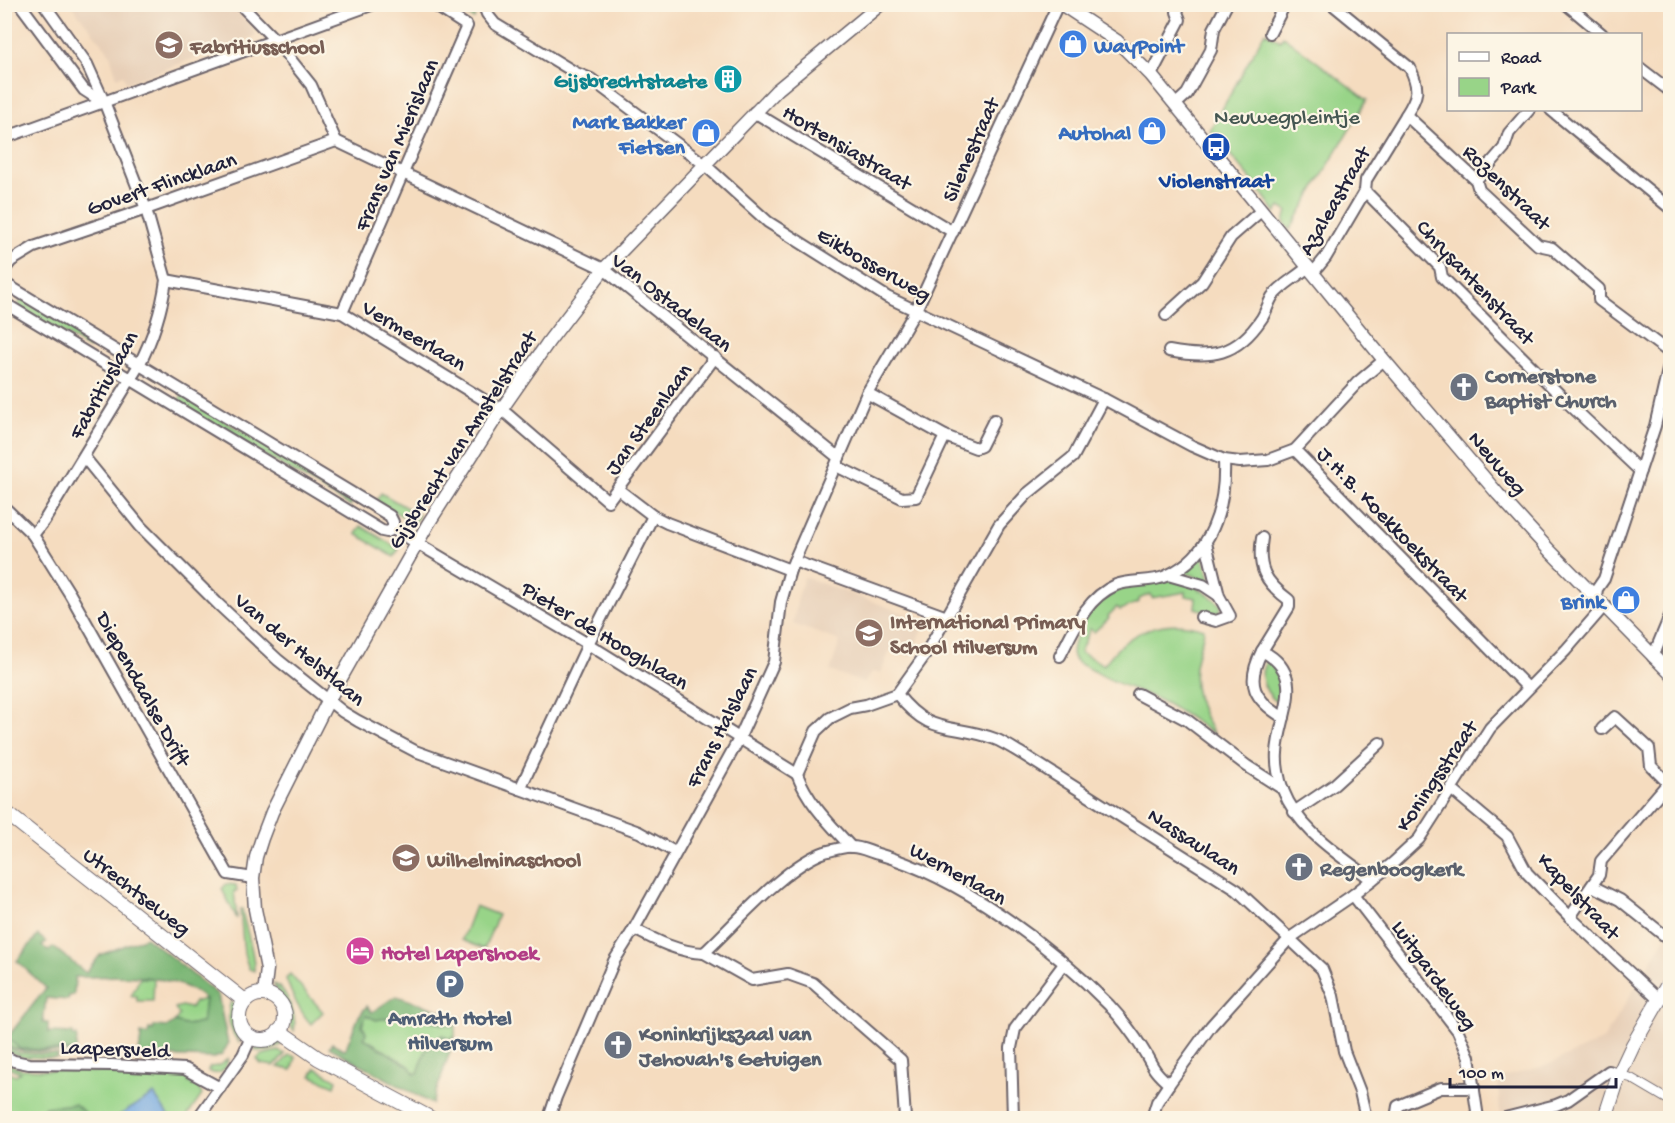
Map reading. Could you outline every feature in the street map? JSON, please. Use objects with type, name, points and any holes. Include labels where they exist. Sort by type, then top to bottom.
[{"type":"main road","name":"Utrechtseweg","points":[[4,811],[245,1001]]},
{"type":"main road","points":[[1595,1119],[1671,981]]},
{"type":"main road","points":[[264,994],[276,999],[282,1008],[284,1022],[279,1031],[266,1039],[251,1037],[242,1029],[240,1022],[240,1009],[245,1001],[253,996],[264,994]]},
{"type":"main road","points":[[279,1031],[318,1058],[430,1119]]},
{"type":"main road","points":[[1605,1119],[1619,1075]]},
{"type":"street","points":[[20,4],[84,90],[105,104]]},
{"type":"street","name":"Fabritiuslaan","points":[[33,535],[140,365],[148,349],[165,280],[146,209],[105,104],[87,64],[44,4]]},
{"type":"street","points":[[240,4],[275,40],[311,85],[336,141]]},
{"type":"street","points":[[4,138],[105,104],[374,4]]},
{"type":"street","name":"Frans van Mierislaan","points":[[342,313],[467,26],[433,4]]},
{"type":"street","name":"Eikbosserweg","points":[[483,4],[495,24],[591,80],[704,165],[768,222],[887,297],[1104,399],[1192,446],[1224,460],[1240,462],[1268,460],[1295,450]]},
{"type":"street","name":"Gijsbrecht van Amstelstraat","points":[[264,994],[267,969],[255,909],[253,878],[256,857],[273,812],[328,701],[417,544],[501,410],[549,341],[604,269],[754,112],[817,56],[881,4]]},
{"type":"street","name":"Neuweg","points":[[1059,4],[1117,41],[1151,75],[1384,360],[1506,503],[1671,674]]},
{"type":"street","name":"Silenestraat","points":[[916,310],[1059,4]]},
{"type":"street","points":[[1151,75],[1180,20],[1176,12],[1180,4]]},
{"type":"street","points":[[1176,104],[1187,94],[1211,50],[1214,29],[1227,4]]},
{"type":"street","points":[[1270,33],[1285,4]]},
{"type":"street","points":[[1332,4],[1410,68],[1416,80],[1417,90],[1413,104],[1406,115]]},
{"type":"street","points":[[1566,4],[1599,33]]},
{"type":"street","points":[[1642,69],[1671,91]]},
{"type":"street","points":[[1476,180],[1504,148],[1509,133],[1528,111]]},
{"type":"street","points":[[1552,111],[1671,208]]},
{"type":"street","name":"Hortensiastraat","points":[[754,112],[953,232]]},
{"type":"street","name":"Rozenstraat","points":[[1406,115],[1476,180],[1479,189],[1538,245],[1552,248],[1599,289],[1599,300],[1671,353]]},
{"type":"street","name":"Azaleastraat","points":[[1310,270],[1326,257],[1365,191],[1366,180],[1406,115]]},
{"type":"street","name":"Van Ostadelaan","points":[[336,141],[604,269],[715,357],[837,462],[902,498],[916,497],[945,436]]},
{"type":"street","name":"Govert Flincklaan","points":[[4,270],[11,261],[34,247],[336,141]]},
{"type":"street","name":"Chrysantenstraat","points":[[1365,191],[1440,267],[1442,277],[1567,402],[1640,471]]},
{"type":"street","points":[[1166,315],[1202,282],[1231,237],[1262,210]]},
{"type":"street","points":[[1169,351],[1196,356],[1222,353],[1244,340],[1263,317],[1275,294],[1310,270]]},
{"type":"street","name":"Vermeerlaan","points":[[165,280],[342,313],[501,410],[608,501]]},
{"type":"street","name":"Pieter de Hooghlaan","points":[[4,283],[390,516],[393,529]]},
{"type":"street","name":"Pieter de Hooghlaan","points":[[4,303],[382,531],[387,532],[393,529]]},
{"type":"street","name":"Frans Halslaan","points":[[549,1119],[556,1097],[614,960],[634,929],[739,739],[774,662],[781,602],[792,565],[867,393],[916,310]]},
{"type":"street","name":"Jan Steenlaan","points":[[608,501],[619,490],[715,357]]},
{"type":"street","name":"J.H.B. Koekkoekstraat","points":[[1384,360],[1358,382],[1295,450],[1528,688]]},
{"type":"street","name":"Koningsstraat","points":[[1152,1119],[1157,1102],[1211,1026],[1290,938],[1353,895],[1419,839],[1490,728],[1566,650],[1600,601],[1597,589],[1604,579],[1655,426],[1668,383],[1671,361]]},
{"type":"street","points":[[867,393],[945,436],[976,448],[981,446],[994,420]]},
{"type":"street","points":[[851,847],[822,815],[803,789],[797,774],[816,731],[830,718],[850,708],[897,694],[925,655],[999,525],[1027,494],[1073,457],[1104,399]]},
{"type":"street","name":"Van der Helstlaan","points":[[84,457],[149,534],[244,628],[328,701],[358,722],[415,751],[639,832],[675,852]]},
{"type":"street","points":[[1060,656],[1079,618],[1096,599],[1117,585],[1168,574],[1192,558],[1206,543],[1219,512],[1225,477],[1224,460]]},
{"type":"street","points":[[619,490],[653,516],[667,523],[947,617]]},
{"type":"street","name":"Diependaalse Drift","points":[[4,507],[33,535],[76,604],[228,874],[253,878]]},
{"type":"street","points":[[520,789],[588,644],[653,516]]},
{"type":"street","name":"Pieter de Hooghlaan","points":[[393,529],[588,644],[797,774]]},
{"type":"street","points":[[1262,538],[1260,553],[1263,573],[1274,589],[1289,600],[1289,607],[1262,651],[1256,664],[1254,680],[1257,696],[1267,708],[1284,718]]},
{"type":"street","points":[[1201,617],[1216,621],[1230,616],[1218,595],[1206,543]]},
{"type":"street","points":[[1168,574],[1203,585],[1218,595]]},
{"type":"street","points":[[1653,657],[1671,616]]},
{"type":"street","points":[[1262,651],[1273,656],[1283,667],[1288,683],[1288,703],[1277,754],[1283,789],[1294,812],[1307,828],[1372,880]]},
{"type":"street","name":"Nassaulaan","points":[[897,694],[909,709],[925,720],[942,728],[996,739],[1024,755],[1237,890],[1290,938],[1322,969],[1333,996],[1344,1051],[1360,1092],[1366,1119]]},
{"type":"street","points":[[1138,694],[1187,720],[1247,766],[1283,789]]},
{"type":"street","points":[[1569,917],[1599,875],[1601,861],[1668,783],[1651,766],[1648,748],[1615,717],[1602,729]]},
{"type":"street","points":[[1294,812],[1334,785],[1380,742]]},
{"type":"street","name":"Kapelstraat","points":[[1451,789],[1508,836],[1527,873],[1569,917],[1659,1000]]},
{"type":"street","name":"Wernerlaan","points":[[704,953],[780,880],[801,864],[824,853],[851,847],[892,858],[923,870],[964,892],[1021,930],[1064,964],[1128,1026],[1155,1073],[1169,1084]]},
{"type":"street","points":[[1592,886],[1620,900],[1671,940]]},
{"type":"street","name":"Luitgardeweg","points":[[1353,895],[1455,1025],[1469,1057],[1478,1119]]},
{"type":"street","points":[[634,929],[663,944],[688,952],[704,953],[752,980],[788,974],[813,983],[901,1060],[905,1119]]},
{"type":"street","points":[[1014,1119],[1011,1048],[1016,1029],[1064,964]]},
{"type":"street","points":[[198,1119],[243,1055],[251,1037]]},
{"type":"street","name":"Laapersveld","points":[[4,1056],[29,1064],[185,1069],[220,1088]]},
{"type":"street","points":[[1505,1119],[1568,1100],[1609,1071],[1631,1078],[1671,1101]]},
{"type":"street","points":[[1395,1119],[1398,1106],[1441,1088],[1473,1083]]},
{"type":"shaded area","name":"Fabritiusschool","points":[[71,5],[230,5],[253,28],[256,36],[126,83],[124,75],[117,77],[109,52]]},
{"type":"shaded area","name":"International Primary School Hilversum","points":[[804,577],[926,621],[911,657],[890,650],[881,673],[872,672],[864,683],[830,671],[840,641],[793,624]]},
{"type":"shaded area","points":[[1670,930],[1670,1118],[1500,1118],[1498,1078],[1545,1066],[1603,1040]]},
{"type":"green space","points":[[451,5],[473,5],[476,12],[474,19]]},
{"type":"green space","name":"Neuwegpleintje","points":[[1265,32],[1280,41],[1283,36],[1367,100],[1290,230],[1284,222],[1287,211],[1280,207],[1276,213],[1255,184],[1210,131]]},
{"type":"green space","points":[[22,298],[93,341],[89,349],[18,306]]},
{"type":"green space","points":[[182,395],[354,500],[350,506],[177,403]]},
{"type":"green space","points":[[381,493],[419,515],[414,523],[376,501]]},
{"type":"green space","points":[[361,526],[399,549],[394,557],[356,534]]},
{"type":"green space","points":[[1203,557],[1213,588],[1195,576],[1184,572]]},
{"type":"green space","points":[[1173,580],[1187,583],[1205,593],[1221,605],[1220,612],[1211,613],[1195,608],[1196,598],[1186,596],[1186,592],[1152,598],[1150,594],[1139,599],[1139,602],[1120,610],[1117,607],[1094,632],[1090,629],[1080,652],[1104,665],[1124,643],[1148,629],[1175,624],[1204,629],[1194,677],[1200,706],[1214,734],[1170,706],[1110,680],[1080,664],[1073,657],[1074,641],[1079,630],[1096,605],[1105,598],[1137,584]]},
{"type":"green space","points":[[1269,659],[1281,680],[1283,704],[1272,697],[1264,685],[1262,671]]},
{"type":"green space","points":[[226,884],[236,885],[237,891],[234,891],[237,919],[222,889]]},
{"type":"green space","points":[[475,906],[498,915],[484,949],[462,940]]},
{"type":"green space","points":[[240,909],[242,909],[251,948],[254,971],[249,969],[244,954]]},
{"type":"green space","points":[[38,935],[46,942],[42,946],[49,951],[53,947],[86,973],[100,955],[146,937],[218,995],[228,1044],[222,1055],[214,1058],[139,1055],[141,1033],[148,1035],[149,1029],[153,1030],[154,1026],[168,1027],[175,1022],[185,1025],[202,1023],[205,999],[176,983],[125,976],[75,977],[74,995],[69,996],[68,1000],[46,998],[43,1023],[48,1023],[48,1032],[73,1033],[73,1036],[77,1036],[76,1051],[20,1049],[7,1038],[46,988],[17,961]]},
{"type":"green space","points":[[290,974],[323,1012],[311,1024],[299,1009],[291,991],[286,979]]},
{"type":"green space","points":[[140,978],[154,978],[153,1001],[137,1001],[137,996],[131,996]]},
{"type":"green space","points":[[274,984],[283,992],[290,1004],[295,1025],[294,1031],[287,1006]]},
{"type":"green space","points":[[396,996],[460,1017],[455,1027],[407,1015],[376,1020],[366,1015],[362,1026],[366,1032],[364,1038],[409,1066],[415,1074],[418,1073],[426,1050],[442,1035],[449,1039],[455,1037],[432,1104],[329,1047],[332,1043],[345,1050],[359,1016],[367,1006],[372,1012]]},
{"type":"green space","points":[[205,999],[203,1023],[185,1025],[175,1022],[179,1015],[175,1008],[182,1006],[189,1008],[194,1002]]},
{"type":"green space","points":[[231,1001],[236,1007],[239,1042],[229,1023]]},
{"type":"green space","points":[[366,1015],[395,1017],[407,1015],[455,1027],[455,1037],[449,1039],[442,1035],[426,1050],[418,1074],[415,1074],[409,1066],[364,1038],[366,1032],[362,1026]]},
{"type":"green space","points":[[4,1036],[21,1049],[76,1051],[76,1053],[23,1051],[5,1043]]},
{"type":"green space","points":[[275,1041],[282,1044],[269,1050],[254,1050],[261,1043]]},
{"type":"green space","points":[[4,1046],[20,1053],[58,1055],[57,1058],[22,1057],[5,1051]]},
{"type":"green space","points":[[278,1051],[285,1054],[274,1066],[261,1064],[257,1059],[262,1055]]},
{"type":"green space","points":[[289,1055],[296,1057],[292,1070],[278,1067]]},
{"type":"green space","points":[[228,1059],[226,1067],[221,1072],[208,1071],[210,1067],[218,1066]]},
{"type":"green space","points":[[5,1063],[22,1069],[179,1075],[197,1082],[189,1083],[198,1087],[202,1095],[186,1118],[5,1118],[5,1083],[8,1081],[4,1071],[16,1075],[20,1072],[5,1066]]},
{"type":"green space","points":[[316,1068],[337,1080],[335,1086],[311,1076]]},
{"type":"green space","points":[[75,1104],[85,1113],[80,1118],[52,1118],[42,1111],[45,1107]]},
{"type":"water","points":[[154,1094],[169,1117],[115,1118]]},
{"type":"place","name":"WayPoint","points":[[1073,44]]},
{"type":"place","name":"Fabritiusschool","points":[[169,45]]},
{"type":"place","name":"Gijsbrechtstaete","points":[[728,79]]},
{"type":"place","name":"Autohal","points":[[1152,131]]},
{"type":"place","name":"Mark Bakker Fietsen","points":[[706,133]]},
{"type":"place","name":"Violenstraat","points":[[1216,147]]},
{"type":"place","name":"Cornerstone Baptist Church","points":[[1464,387]]},
{"type":"place","name":"Brink","points":[[1626,600]]},
{"type":"place","name":"International Primary School Hilversum","points":[[869,633]]},
{"type":"place","name":"Wilhelminaschool","points":[[406,858]]},
{"type":"place","name":"Regenboogkerk","points":[[1299,867]]},
{"type":"place","name":"Hotel Lapershoek","points":[[360,951]]},
{"type":"place","name":"Amrath Hotel Hilversum","points":[[450,984]]},
{"type":"place","name":"Koninkrijkszaal van Jehovah's Getuigen","points":[[618,1045]]}]
